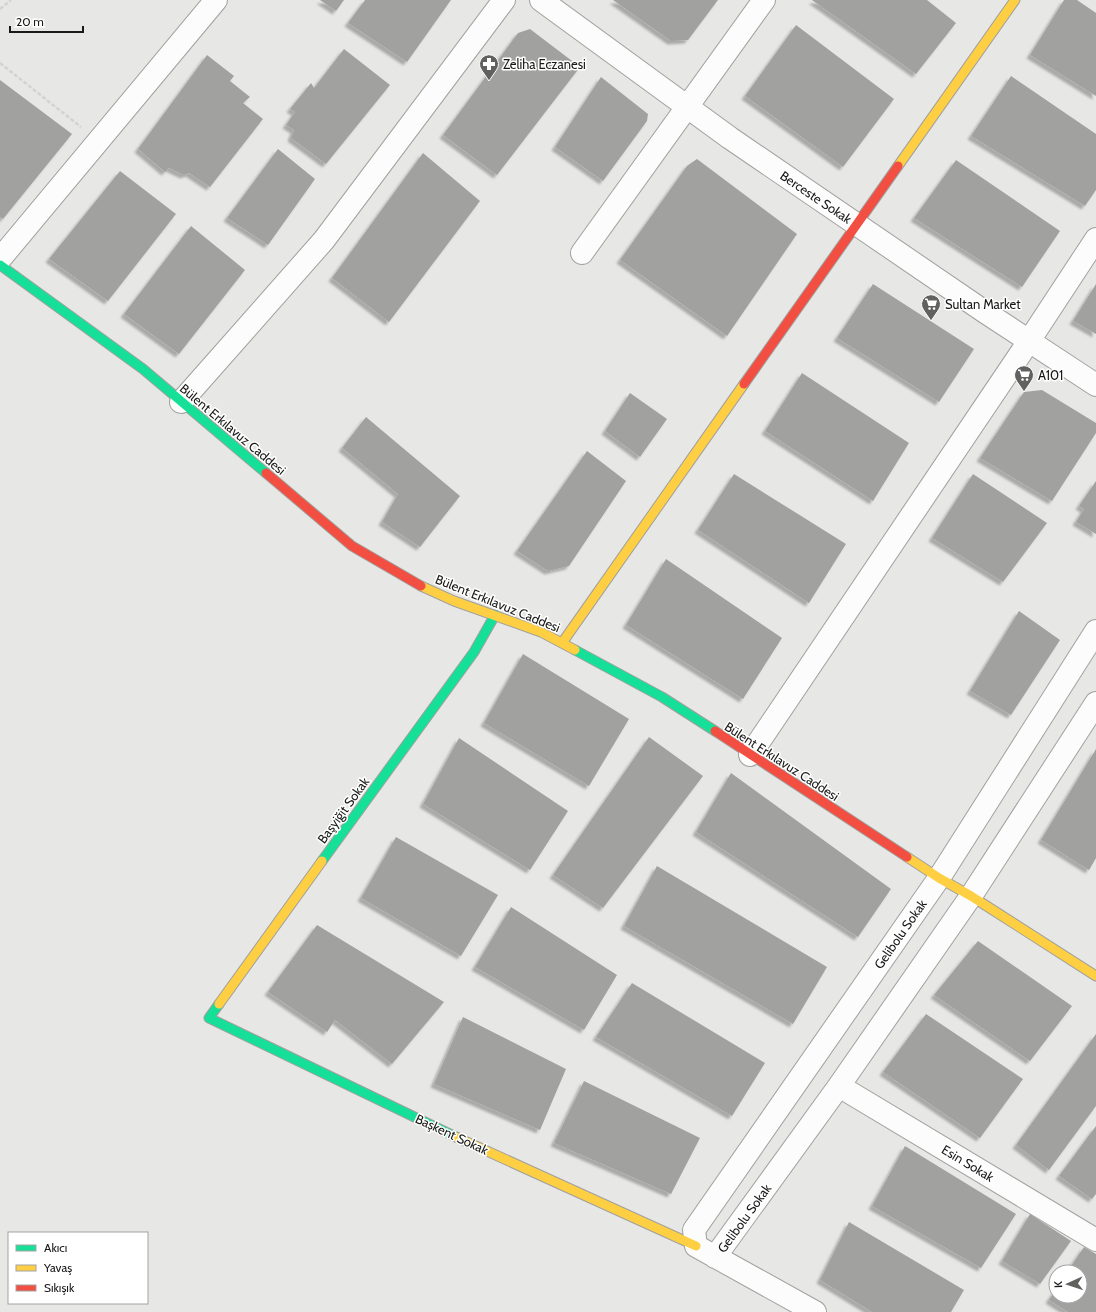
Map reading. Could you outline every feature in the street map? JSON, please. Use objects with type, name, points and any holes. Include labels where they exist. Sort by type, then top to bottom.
[{"type":"street","points":[[0,259],[216,0]]},
{"type":"street","points":[[181,402],[324,240],[504,0]]},
{"type":"street","name":"Berceste Sokak","points":[[541,0],[730,138],[1096,386]]},
{"type":"street","points":[[582,253],[764,0]]},
{"type":"street","points":[[562,643],[858,225],[1015,0]]},
{"type":"street","points":[[750,755],[1096,239]]},
{"type":"street","name":"Bülent Erkılavuz Caddesi","points":[[0,265],[143,369],[352,546],[425,588],[454,601],[541,632],[662,698],[939,878],[971,896],[1096,976]]},
{"type":"street","name":"Başyiğit Sokak","points":[[209,1018],[474,652],[495,615]]},
{"type":"street","name":"Gelibolu Sokak","points":[[695,1238],[939,878],[1096,631]]},
{"type":"street","name":"Gelibolu Sokak","points":[[715,1257],[839,1086],[971,896],[1096,703]]},
{"type":"street","name":"Başkent Sokak","points":[[209,1018],[475,1146],[695,1238],[715,1257],[814,1312]]},
{"type":"street","name":"Esin Sokak","points":[[839,1086],[1096,1240]]},
{"type":"path","points":[[0,9],[11,0]]},
{"type":"path","points":[[0,63],[86,131]]},
{"type":"building","points":[[320,0],[344,0],[336,11]]},
{"type":"building","points":[[365,0],[451,0],[407,62],[348,23]]},
{"type":"building","points":[[613,0],[718,0],[688,40],[671,41]]},
{"type":"building","points":[[812,0],[927,0],[956,23],[916,74]]},
{"type":"building","points":[[1064,0],[1077,0],[1096,13],[1096,96],[1030,55]]},
{"type":"building","points":[[796,25],[894,99],[843,167],[745,96]]},
{"type":"building","points":[[530,29],[580,67],[497,175],[443,135],[518,33]]},
{"type":"building","points":[[344,49],[390,85],[326,164],[291,138],[294,130],[286,125],[295,112],[290,109],[311,83],[314,88]]},
{"type":"building","points":[[207,55],[234,76],[230,81],[250,97],[243,103],[263,119],[210,187],[189,173],[184,175],[169,168],[165,172],[138,149]]},
{"type":"building","points":[[1011,76],[1096,134],[1096,190],[1085,206],[971,136]]},
{"type":"building","points":[[601,77],[648,114],[647,121],[603,181],[555,147]]},
{"type":"building","points":[[0,80],[72,134],[3,219],[0,217]]},
{"type":"building","points":[[278,149],[315,179],[268,245],[227,218]]},
{"type":"building","points":[[423,153],[480,201],[389,322],[332,278]]},
{"type":"building","points":[[697,159],[797,234],[727,336],[620,260],[687,166]]},
{"type":"building","points":[[956,160],[1060,231],[1022,287],[914,218]]},
{"type":"building","points":[[120,171],[176,214],[108,301],[49,259]]},
{"type":"building","points":[[191,226],[245,270],[179,354],[124,314]]},
{"type":"building","points":[[873,284],[974,349],[939,402],[837,338]]},
{"type":"building","points":[[1096,284],[1096,334],[1073,321]]},
{"type":"building","points":[[802,373],[909,443],[873,501],[765,431]]},
{"type":"building","points":[[1042,390],[1096,423],[1096,433],[1052,501],[980,458],[1024,392]]},
{"type":"building","points":[[630,393],[667,419],[640,457],[605,431]]},
{"type":"building","points":[[366,417],[460,496],[420,547],[382,522],[398,494],[342,448]]},
{"type":"building","points":[[587,451],[626,481],[569,566],[548,571],[517,551]]},
{"type":"building","points":[[734,474],[846,544],[809,603],[698,530]]},
{"type":"building","points":[[973,474],[1047,523],[1003,582],[932,538]]},
{"type":"building","points":[[1096,481],[1096,534],[1076,522],[1084,509],[1079,506]]},
{"type":"building","points":[[666,559],[782,638],[743,699],[626,625]]},
{"type":"building","points":[[1019,611],[1060,640],[1011,715],[970,691]]},
{"type":"building","points":[[523,654],[629,719],[589,786],[484,723]]},
{"type":"building","points":[[649,737],[703,776],[603,908],[553,875]]},
{"type":"building","points":[[459,738],[568,811],[530,870],[423,804]]},
{"type":"building","points":[[1096,749],[1096,858],[1089,870],[1041,840]]},
{"type":"building","points":[[731,773],[891,889],[858,937],[696,832]]},
{"type":"building","points":[[396,837],[498,895],[461,956],[361,898]]},
{"type":"building","points":[[657,866],[827,967],[793,1024],[624,926]]},
{"type":"building","points":[[511,907],[617,975],[584,1030],[475,967]]},
{"type":"building","points":[[317,925],[444,1002],[392,1064],[335,1020],[327,1032],[268,992]]},
{"type":"building","points":[[978,941],[1072,1006],[1030,1061],[934,995]]},
{"type":"building","points":[[632,983],[765,1063],[732,1116],[596,1037]]},
{"type":"building","points":[[926,1014],[1023,1079],[980,1138],[883,1072]]},
{"type":"building","points":[[463,1017],[566,1069],[540,1130],[434,1084]]},
{"type":"building","points":[[1096,1034],[1096,1106],[1049,1170],[1016,1145]]},
{"type":"building","points":[[584,1081],[700,1138],[671,1194],[554,1143]]},
{"type":"building","points":[[1096,1126],[1096,1194],[1092,1199],[1059,1176]]},
{"type":"building","points":[[905,1146],[1016,1214],[981,1268],[872,1206]]},
{"type":"building","points":[[1030,1214],[1071,1241],[1054,1264],[1048,1264],[1048,1273],[1040,1284],[1002,1261]]},
{"type":"building","points":[[849,1222],[964,1290],[951,1312],[872,1312],[820,1280]]},
{"type":"building","points":[[1084,1247],[1096,1254],[1096,1312],[1068,1312],[1055,1304],[1088,1304],[1088,1264],[1072,1264]]},
{"type":"traffic: fast","points":[[0,265],[143,369],[266,473]]},
{"type":"traffic: fast","points":[[322,861],[474,652],[495,615]]},
{"type":"traffic: fast","points":[[575,650],[662,697],[715,731]]},
{"type":"traffic: fast","points":[[219,1004],[209,1018],[456,1137]]},
{"type":"traffic: slow","points":[[898,166],[1015,0]]},
{"type":"traffic: slow","points":[[562,643],[744,384]]},
{"type":"traffic: slow","points":[[421,586],[454,601],[541,632],[575,650]]},
{"type":"traffic: slow","points":[[907,857],[1096,976]]},
{"type":"traffic: slow","points":[[219,1004],[322,861]]},
{"type":"traffic: slow","points":[[456,1137],[696,1246]]},
{"type":"traffic: jam","points":[[744,384],[898,166]]},
{"type":"traffic: jam","points":[[266,473],[352,546],[421,586]]},
{"type":"traffic: jam","points":[[715,731],[907,857]]},
{"type":"place","name":"Zeliha Eczanesi","points":[[489,81]]},
{"type":"place","name":"Sultan Market","points":[[931,321]]},
{"type":"place","name":"A101","points":[[1024,392]]}]
